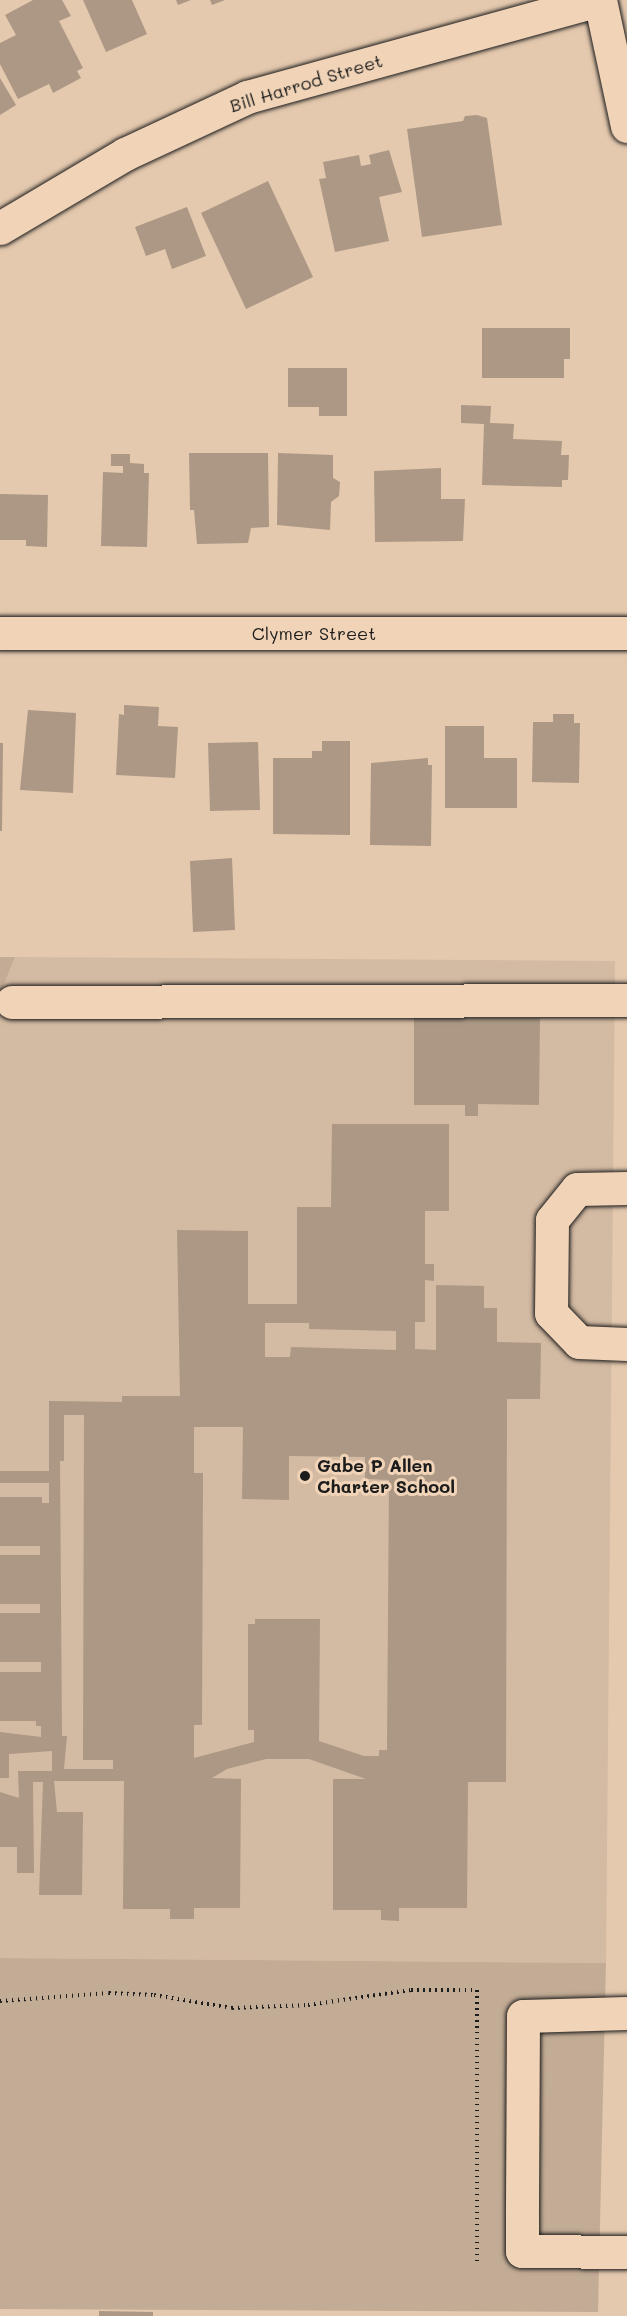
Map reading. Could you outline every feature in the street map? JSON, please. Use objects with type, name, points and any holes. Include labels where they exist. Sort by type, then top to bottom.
[{"type":"street","points":[[599,0],[627,126]]},
{"type":"street","name":"Bill Harrod Street","points":[[0,228],[125,154],[247,97],[599,0]]},
{"type":"street","name":"Clymer Street","points":[[0,633],[627,633]]},
{"type":"street","points":[[12,1002],[627,1000]]},
{"type":"street","points":[[627,1188],[577,1189],[552,1220],[551,1313],[579,1342],[627,1344]]},
{"type":"street","points":[[627,2013],[523,2016],[522,2183],[522,2251],[627,2252]]},
{"type":"path","points":[[0,2001],[110,1993],[154,1995],[232,2008],[308,2005],[411,1989],[477,1990],[477,2265]]},
{"type":"shaded area","points":[[0,957],[15,957],[0,994]]},
{"type":"shaded area","name":"Gabe P Allen Charter School","points":[[15,957],[615,961],[606,1963],[0,1958],[0,994]]},
{"type":"shaded area","points":[[0,1958],[606,1963],[598,2312],[0,2309]]},
{"type":"building","points":[[33,0],[62,0],[71,16],[59,21],[83,68],[77,71],[81,78],[53,93],[49,84],[18,99],[0,64],[0,43],[16,35],[5,15]]},
{"type":"building","points":[[83,0],[132,0],[147,34],[106,52]]},
{"type":"building","points":[[176,0],[191,0],[178,5]]},
{"type":"building","points":[[210,0],[225,0],[212,5]]},
{"type":"building","points":[[0,78],[16,105],[0,115]]},
{"type":"building","points":[[477,115],[487,118],[502,225],[422,237],[407,129],[463,121],[465,116]]},
{"type":"building","points":[[389,150],[402,192],[379,197],[389,241],[335,252],[319,179],[326,178],[323,162],[359,155],[361,166],[371,164],[369,155]]},
{"type":"building","points":[[268,181],[313,277],[246,309],[201,213]]},
{"type":"building","points":[[187,207],[206,256],[172,269],[165,249],[146,256],[135,227]]},
{"type":"building","points":[[482,328],[570,328],[570,359],[564,359],[564,378],[482,378]]},
{"type":"building","points":[[288,368],[347,368],[347,416],[319,416],[319,407],[288,407]]},
{"type":"building","points":[[461,405],[491,406],[490,423],[514,424],[513,439],[562,441],[561,455],[569,455],[568,480],[562,480],[562,487],[482,485],[484,424],[461,423]]},
{"type":"building","points":[[189,453],[268,453],[269,527],[251,528],[248,543],[197,544],[194,510],[190,510]]},
{"type":"building","points":[[278,453],[333,455],[333,478],[340,482],[339,496],[331,502],[330,530],[277,525]]},
{"type":"building","points":[[111,454],[130,454],[130,463],[144,464],[144,473],[149,473],[147,547],[101,546],[103,472],[123,473],[123,466],[111,466]]},
{"type":"building","points":[[441,468],[441,499],[465,499],[463,541],[375,542],[374,471]]},
{"type":"building","points":[[0,494],[48,495],[47,547],[26,546],[26,540],[0,540]]},
{"type":"building","points":[[124,705],[159,707],[158,726],[178,727],[175,778],[116,775],[119,714],[124,715]]},
{"type":"building","points":[[28,710],[76,713],[73,793],[20,790]]},
{"type":"building","points":[[553,714],[574,714],[574,723],[580,723],[579,783],[532,782],[533,722],[553,722]]},
{"type":"building","points":[[445,726],[484,726],[484,758],[517,758],[517,808],[445,808]]},
{"type":"building","points":[[322,741],[350,741],[350,835],[273,834],[273,758],[312,758],[312,751],[322,751]]},
{"type":"building","points":[[258,742],[260,810],[210,811],[208,743]]},
{"type":"building","points":[[0,743],[3,743],[2,831],[0,831]]},
{"type":"building","points":[[428,758],[428,765],[432,765],[431,846],[370,845],[371,763]]},
{"type":"building","points":[[232,858],[235,930],[193,932],[190,861]]},
{"type":"building","points":[[414,1018],[540,1018],[539,1105],[478,1104],[478,1116],[465,1116],[465,1105],[414,1105]]},
{"type":"building","points":[[332,1124],[449,1124],[449,1211],[425,1211],[425,1264],[434,1264],[434,1281],[425,1280],[425,1322],[415,1322],[415,1349],[436,1350],[436,1285],[484,1286],[484,1308],[497,1308],[497,1342],[541,1343],[540,1399],[507,1399],[506,1782],[468,1782],[467,1908],[399,1908],[399,1921],[381,1920],[381,1910],[333,1910],[333,1779],[366,1779],[309,1759],[266,1759],[227,1769],[212,1778],[241,1779],[240,1908],[194,1908],[194,1919],[170,1919],[170,1909],[123,1909],[124,1781],[54,1781],[57,1812],[83,1812],[82,1895],[39,1895],[43,1782],[33,1782],[34,1873],[17,1873],[17,1847],[0,1847],[0,1792],[19,1798],[18,1771],[52,1771],[52,1751],[9,1754],[9,1778],[0,1778],[0,1732],[41,1737],[41,1726],[36,1726],[36,1721],[0,1721],[0,1672],[41,1672],[41,1662],[0,1662],[0,1613],[40,1613],[40,1604],[0,1604],[0,1555],[40,1555],[40,1546],[0,1546],[0,1497],[42,1497],[42,1503],[49,1503],[49,1483],[0,1483],[0,1471],[49,1471],[49,1401],[122,1402],[122,1396],[180,1396],[177,1230],[248,1231],[248,1304],[297,1304],[297,1207],[331,1207]],"holes":[[[265,1323],[309,1323],[309,1329],[396,1331],[396,1350],[291,1347],[290,1357],[265,1357]],[[64,1415],[84,1415],[83,1760],[113,1760],[113,1769],[64,1769],[67,1736],[62,1736],[60,1461],[64,1461]],[[194,1427],[243,1427],[242,1499],[289,1500],[289,1456],[365,1457],[365,1479],[389,1480],[387,1750],[379,1750],[379,1756],[364,1756],[319,1741],[320,1619],[255,1619],[255,1624],[248,1624],[248,1730],[254,1730],[254,1742],[194,1758],[194,1725],[202,1725],[203,1473],[194,1473]]]},
{"type":"building","points":[[99,2311],[153,2312],[153,2316],[99,2316]]},
{"type":"place","name":"Gabe P Allen Charter School","points":[[305,1476]]}]
